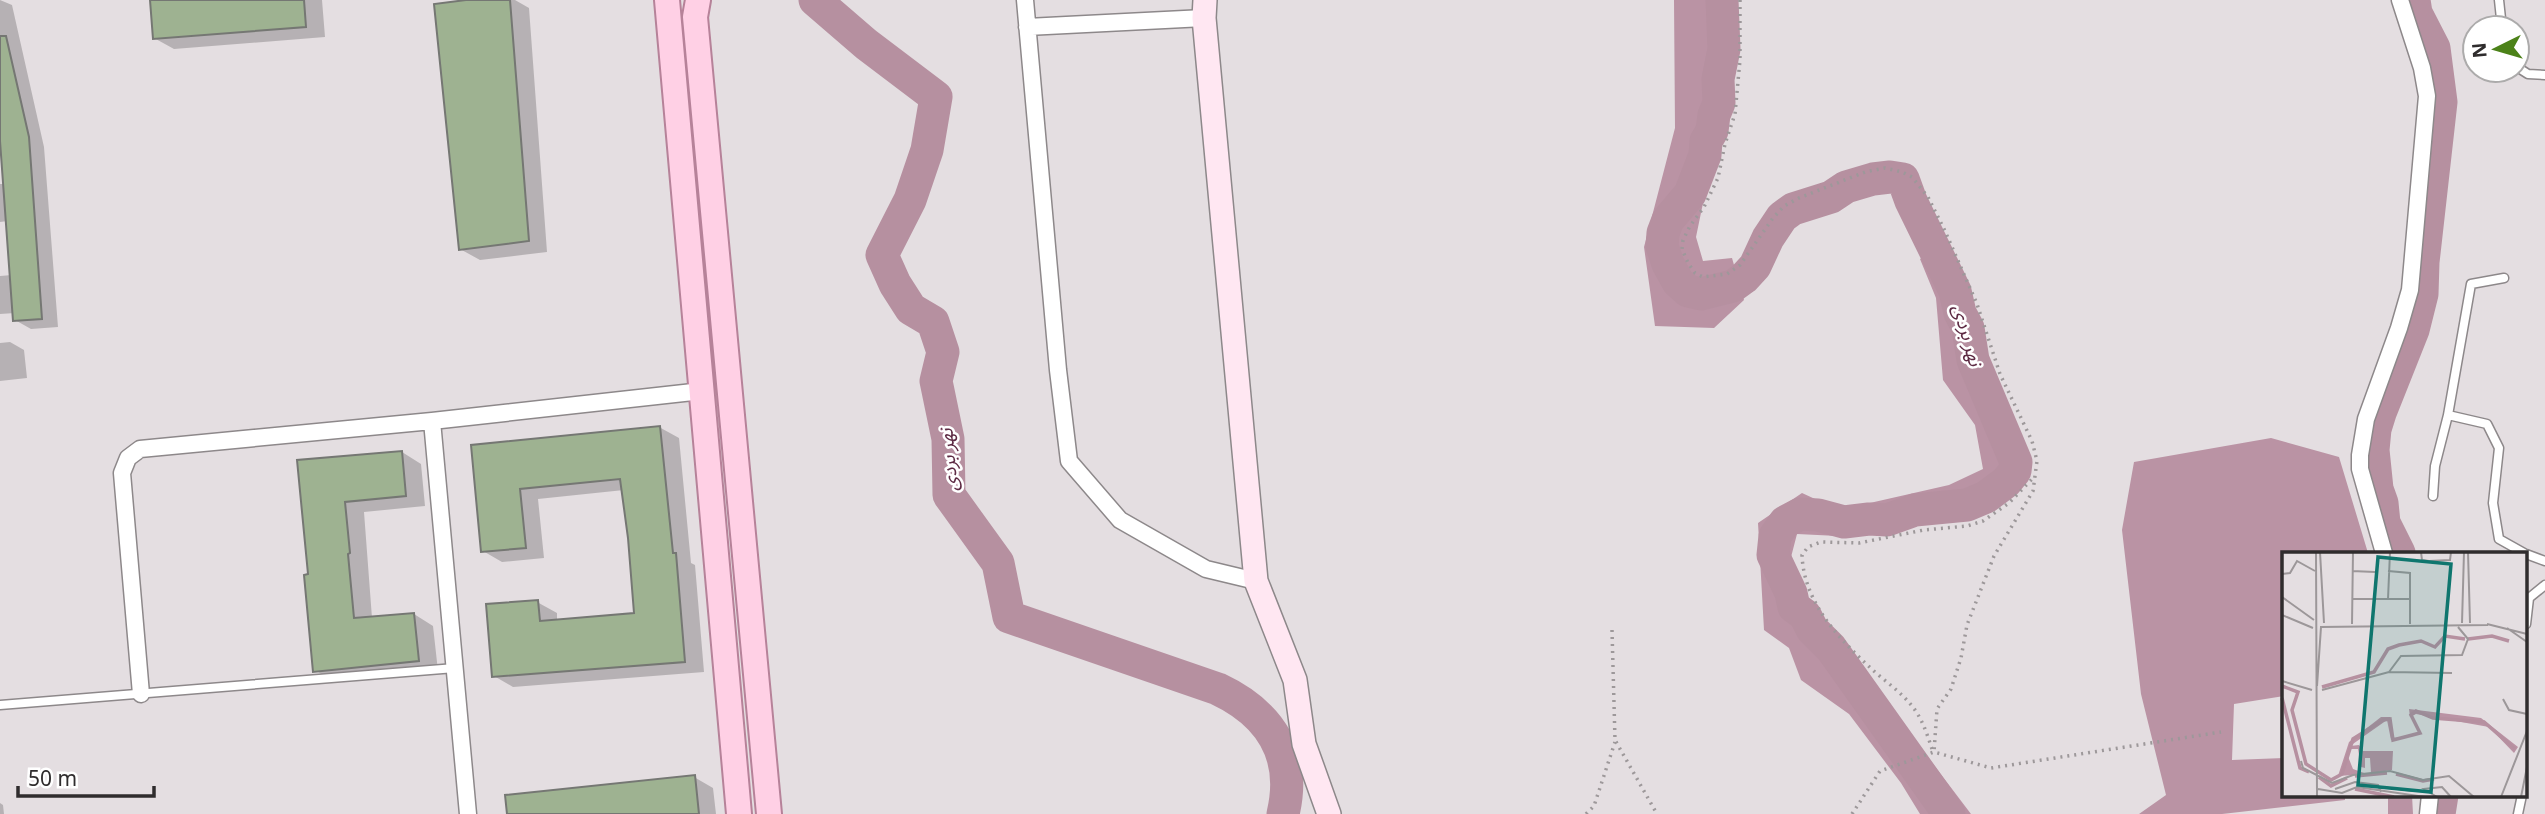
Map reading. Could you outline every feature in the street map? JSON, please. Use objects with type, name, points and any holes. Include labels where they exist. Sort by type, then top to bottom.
[{"type":"main road","points":[[667,0],[739,814]]},
{"type":"main road","points":[[694,6],[769,814]]},
{"type":"street","points":[[1024,0],[1069,461],[1120,520],[1206,569],[1256,581]]},
{"type":"street","points":[[2384,552],[2360,469],[2360,455],[2366,419],[2410,290],[2427,96],[2422,68],[2400,0]]},
{"type":"street","points":[[1027,27],[1205,9],[1256,581],[1295,680],[1304,744],[1320,784],[1327,814]]},
{"type":"street","points":[[141,694],[122,482],[124,465],[134,453],[148,447],[432,421],[702,391]]},
{"type":"street","points":[[432,421],[468,814]]},
{"type":"street","points":[[2428,814],[2430,796]]},
{"type":"lane","points":[[2433,496],[2435,466],[2448,415],[2471,284],[2504,278]]},
{"type":"lane","points":[[2448,415],[2487,424],[2499,448],[2493,503],[2499,539],[2522,552]]},
{"type":"lane","points":[[2528,555],[2545,561]]},
{"type":"lane","points":[[2528,607],[2529,598],[2545,584]]},
{"type":"lane","points":[[0,705],[455,668]]},
{"type":"lane","points":[[2518,814],[2522,796]]},
{"type":"path","points":[[1740,0],[1740,60],[1735,114],[1718,178],[1683,240],[1682,249],[1695,273],[1712,277],[1727,274],[1741,265],[1784,206],[1809,193],[1865,172],[1885,168],[1902,172],[1912,177],[1928,197],[1977,304],[2000,374],[2032,441],[2036,461],[2033,491],[1994,556],[1967,625],[1961,658],[1951,689],[1937,709],[1934,752]]},
{"type":"path","points":[[1934,752],[1918,715],[1899,691],[1874,671],[1818,609],[1806,584],[1802,555],[1808,547],[1821,542],[1859,543],[1924,530],[1967,526],[1983,521],[2009,503],[2035,476]]},
{"type":"path","points":[[1586,814],[1594,806],[1615,740],[1612,630]]},
{"type":"path","points":[[1852,814],[1880,771],[1934,752],[1992,768],[2221,732]]},
{"type":"path","points":[[1615,740],[1657,814]]},
{"type":"shaded area","points":[[1674,0],[1728,0],[1730,23],[1709,174],[1696,237],[1703,261],[1732,258],[1744,300],[1714,328],[1655,326],[1644,247],[1675,128]]},
{"type":"shaded area","points":[[1944,247],[1991,383],[2023,458],[2012,489],[1961,517],[1838,536],[1797,534],[1790,561],[1819,626],[1899,719],[1971,814],[1920,814],[1901,783],[1849,714],[1801,680],[1789,648],[1764,630],[1758,523],[1802,493],[1839,510],[1949,485],[1983,469],[1975,425],[1943,380],[1936,298],[1920,259]]},
{"type":"shaded area","points":[[2271,438],[2339,457],[2368,552],[2282,552],[2282,696],[2234,704],[2232,760],[2282,758],[2282,796],[2345,796],[2345,800],[2222,814],[2139,814],[2166,795],[2141,694],[2122,530],[2134,462]]},
{"type":"shaded area","points":[[2388,796],[2412,796],[2413,814],[2388,814]]},
{"type":"building","points":[[150,0],[304,0],[306,27],[153,39]]},
{"type":"building","points":[[466,0],[510,0],[529,241],[459,250],[434,4]]},
{"type":"building","points":[[0,36],[6,36],[29,137],[42,319],[13,321],[0,141]]},
{"type":"building","points":[[660,426],[673,553],[676,553],[685,662],[492,677],[486,604],[538,600],[540,621],[634,613],[628,538],[620,479],[520,489],[526,548],[481,552],[471,445]]},
{"type":"building","points":[[402,451],[406,496],[345,502],[348,554],[354,618],[414,613],[419,661],[313,672],[304,575],[308,574],[297,460]]},
{"type":"building","points":[[695,775],[699,814],[507,814],[505,795]]},
{"type":"waterway","name":"نهر بردى","points":[[815,0],[866,44],[936,97],[927,150],[910,200],[882,255],[895,284],[911,309],[933,322],[943,352],[936,381],[948,439],[949,495],[998,563],[1009,617],[1218,689],[1237,699],[1266,724],[1283,755],[1286,773],[1283,814]]},
{"type":"waterway","name":"نهر بردى","points":[[1722,0],[1724,49],[1718,79],[1719,103],[1712,131],[1706,141],[1705,155],[1690,194],[1668,220],[1663,233],[1662,246],[1678,282],[1688,291],[1701,294],[1733,286],[1755,266],[1768,238],[1782,217],[1793,209],[1831,197],[1846,187],[1873,179],[1903,179],[1955,291],[1960,313],[1968,328],[1973,360],[2016,462],[2015,471],[2006,482],[1986,497],[1967,505],[1915,510],[1887,520],[1844,522],[1818,515],[1800,514],[1785,522],[1775,536],[1773,555],[1791,593],[1794,607],[1805,615],[1812,629],[1831,648],[1949,814]]},
{"type":"waterway","name":"نهر بردى","points":[[2398,552],[2384,523],[2373,450],[2380,413],[2413,330],[2422,294],[2423,262],[2441,102],[2434,48],[2416,13],[2414,0]]},
{"type":"waterway","name":"نهر بردى","points":[[2439,814],[2442,796]]}]
